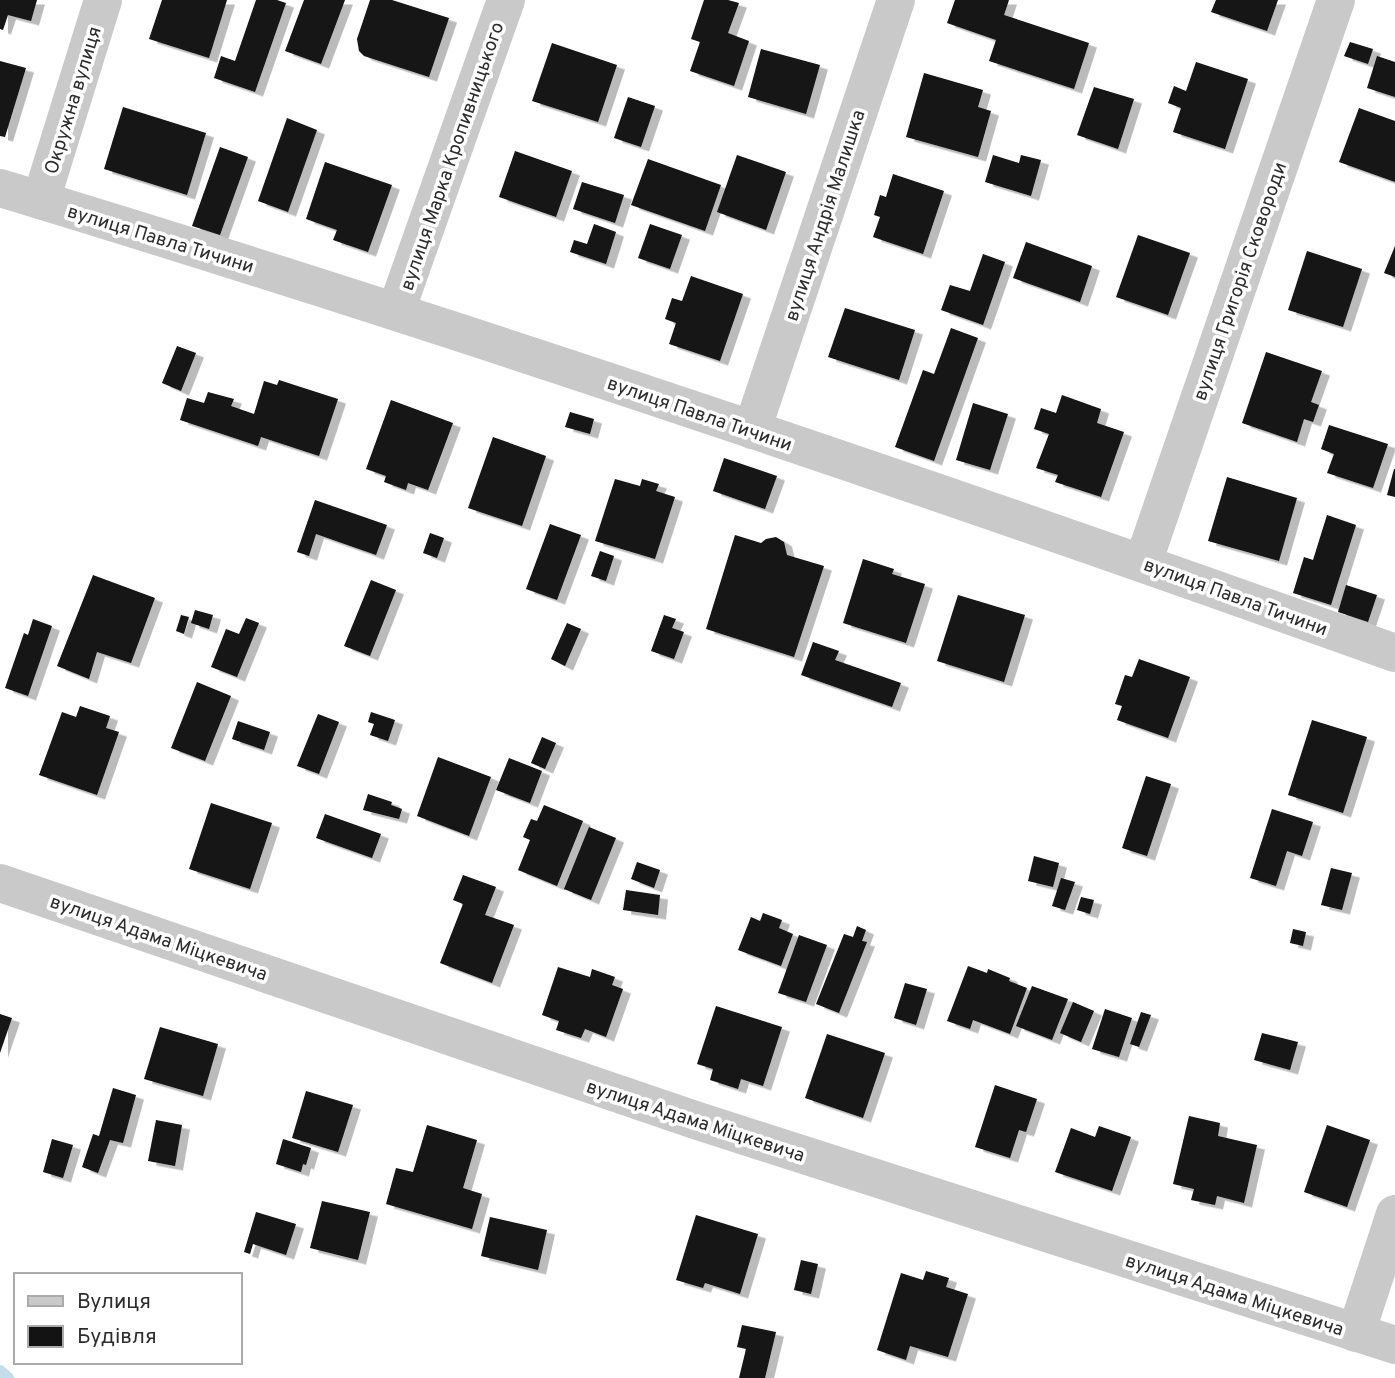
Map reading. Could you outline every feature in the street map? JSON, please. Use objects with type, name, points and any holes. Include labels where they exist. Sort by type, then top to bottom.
[{"type":"street","name":"Окружна вулиця","points":[[41,200],[103,0]]},
{"type":"street","name":"вулиця Марка Кропивницького","points":[[396,311],[506,0]]},
{"type":"street","name":"вулиця Андрія Малишка","points":[[752,430],[896,0]]},
{"type":"street","name":"вулиця Григорія Сковороди","points":[[1143,563],[1336,0]]},
{"type":"street","name":"вулиця Павла Тичини","points":[[0,188],[396,311],[1143,563],[1395,653]]},
{"type":"street","name":"вулиця Адама Міцкевича","points":[[0,883],[695,1121],[1395,1345]]},
{"type":"street","points":[[1356,1333],[1395,1214]]},
{"type":"building","points":[[0,0],[37,0],[31,21],[8,15],[3,30],[0,29]]},
{"type":"building","points":[[162,0],[227,0],[209,58],[149,39]]},
{"type":"building","points":[[256,0],[286,3],[255,92],[214,78],[221,56],[235,61]]},
{"type":"building","points":[[304,0],[345,0],[321,64],[285,51]]},
{"type":"building","points":[[370,0],[392,0],[449,18],[429,77],[364,56],[359,51],[357,39]]},
{"type":"building","points":[[704,0],[739,3],[728,33],[749,41],[734,86],[690,71],[700,42],[691,39]]},
{"type":"building","points":[[955,0],[1009,0],[1004,15],[1089,43],[1074,89],[989,61],[996,40],[947,23]]},
{"type":"building","points":[[1216,0],[1278,0],[1267,31],[1211,12]]},
{"type":"building","points":[[1350,42],[1373,49],[1368,64],[1344,56]]},
{"type":"building","points":[[552,43],[617,65],[598,122],[532,101]]},
{"type":"building","points":[[761,49],[820,65],[806,114],[748,97]]},
{"type":"building","points":[[1377,56],[1395,62],[1395,97],[1367,88]]},
{"type":"building","points":[[0,61],[26,68],[5,137],[0,136]]},
{"type":"building","points":[[1196,62],[1248,79],[1225,149],[1173,132],[1181,108],[1168,103],[1174,86],[1186,91]]},
{"type":"building","points":[[924,73],[983,90],[978,107],[991,111],[978,157],[906,137]]},
{"type":"building","points":[[1094,87],[1134,99],[1118,149],[1077,135]]},
{"type":"building","points":[[628,97],[655,106],[641,147],[614,138]]},
{"type":"building","points":[[123,107],[206,133],[187,195],[104,169]]},
{"type":"building","points":[[1359,108],[1395,121],[1395,182],[1339,162]]},
{"type":"building","points":[[287,118],[317,130],[288,212],[258,201]]},
{"type":"building","points":[[220,147],[248,157],[220,235],[192,226]]},
{"type":"building","points":[[515,151],[572,171],[556,217],[499,197]]},
{"type":"building","points":[[737,155],[786,172],[766,230],[717,212]]},
{"type":"building","points":[[993,155],[1019,163],[1021,155],[1041,160],[1031,196],[985,182]]},
{"type":"building","points":[[648,159],[721,185],[705,231],[631,205]]},
{"type":"building","points":[[325,162],[392,185],[368,252],[333,240],[337,230],[306,219]]},
{"type":"building","points":[[893,174],[944,191],[923,254],[873,237],[880,217],[874,215],[880,195],[886,197]]},
{"type":"building","points":[[582,182],[624,195],[615,223],[573,209]]},
{"type":"building","points":[[594,224],[616,232],[606,264],[570,252],[574,240],[587,244]]},
{"type":"building","points":[[650,224],[682,235],[670,269],[638,258]]},
{"type":"building","points":[[1138,235],[1190,253],[1168,315],[1116,297]]},
{"type":"building","points":[[1026,242],[1092,266],[1080,302],[1013,278]]},
{"type":"building","points":[[1395,246],[1395,277],[1384,273]]},
{"type":"building","points":[[1307,251],[1362,269],[1343,327],[1288,310]]},
{"type":"building","points":[[983,254],[1005,262],[983,325],[941,310],[950,285],[970,291]]},
{"type":"building","points":[[691,276],[743,294],[720,361],[669,344],[676,323],[665,319],[672,298],[682,301]]},
{"type":"building","points":[[845,308],[915,330],[899,380],[828,357]]},
{"type":"building","points":[[951,328],[978,338],[934,461],[895,447],[923,370],[934,374]]},
{"type":"building","points":[[177,346],[196,353],[181,391],[162,383]]},
{"type":"building","points":[[1266,352],[1322,371],[1311,402],[1319,405],[1313,422],[1304,419],[1297,442],[1242,423]]},
{"type":"building","points":[[279,380],[338,399],[319,456],[261,437],[258,446],[180,420],[187,398],[204,403],[208,392],[234,399],[231,406],[254,414],[264,381],[277,385]]},
{"type":"building","points":[[1062,395],[1101,409],[1097,423],[1124,432],[1101,497],[1055,482],[1058,475],[1036,468],[1049,434],[1034,429],[1041,408],[1056,413]]},
{"type":"building","points":[[391,400],[453,423],[428,490],[408,483],[406,490],[384,482],[386,476],[366,469]]},
{"type":"building","points":[[973,403],[1008,414],[990,470],[956,460]]},
{"type":"building","points":[[570,412],[594,419],[590,434],[565,427]]},
{"type":"building","points":[[1329,425],[1388,444],[1373,488],[1327,473],[1334,454],[1321,449]]},
{"type":"building","points":[[493,437],[546,456],[522,526],[468,508]]},
{"type":"building","points":[[724,458],[777,476],[765,509],[713,491]]},
{"type":"building","points":[[1395,469],[1395,497],[1387,495]]},
{"type":"building","points":[[1227,477],[1297,498],[1279,561],[1208,541]]},
{"type":"building","points":[[615,479],[640,486],[642,479],[659,484],[656,491],[675,497],[655,559],[595,541]]},
{"type":"building","points":[[315,500],[387,525],[376,555],[316,534],[309,556],[297,552]]},
{"type":"building","points":[[1327,515],[1356,525],[1331,605],[1293,593],[1304,557],[1313,560]]},
{"type":"building","points":[[550,524],[581,535],[557,600],[526,589]]},
{"type":"building","points":[[430,533],[444,538],[437,558],[423,553]]},
{"type":"building","points":[[735,535],[761,543],[776,537],[784,542],[787,555],[824,566],[794,657],[706,629]]},
{"type":"building","points":[[600,551],[614,556],[606,581],[591,576]]},
{"type":"building","points":[[863,559],[894,569],[892,574],[925,584],[906,643],[843,623]]},
{"type":"building","points":[[93,575],[155,598],[131,663],[97,652],[89,679],[57,666]]},
{"type":"building","points":[[371,580],[396,590],[370,656],[344,646]]},
{"type":"building","points":[[1346,585],[1377,595],[1368,622],[1338,612]]},
{"type":"building","points":[[958,595],[1025,615],[1004,682],[937,661]]},
{"type":"building","points":[[195,610],[213,615],[209,629],[191,623]]},
{"type":"building","points":[[181,615],[189,617],[184,634],[176,631]]},
{"type":"building","points":[[664,615],[676,619],[672,628],[684,632],[674,659],[651,651]]},
{"type":"building","points":[[246,618],[259,623],[237,677],[211,667],[226,629],[239,634]]},
{"type":"building","points":[[33,619],[52,626],[28,696],[5,688],[24,633],[28,635]]},
{"type":"building","points":[[567,623],[581,629],[565,666],[551,659]]},
{"type":"building","points":[[813,642],[839,651],[835,660],[901,683],[892,707],[801,675]]},
{"type":"building","points":[[1139,659],[1190,677],[1168,738],[1117,720],[1122,706],[1115,704],[1125,675],[1132,677]]},
{"type":"building","points":[[197,682],[231,696],[205,761],[171,748]]},
{"type":"building","points":[[80,706],[110,716],[106,728],[119,732],[97,795],[39,775],[62,712],[76,717]]},
{"type":"building","points":[[371,712],[395,720],[388,741],[370,735],[374,724],[368,722]]},
{"type":"building","points":[[318,714],[339,722],[319,774],[297,766]]},
{"type":"building","points":[[1312,720],[1367,737],[1343,813],[1288,795]]},
{"type":"building","points":[[238,721],[270,732],[264,750],[232,739]]},
{"type":"building","points":[[542,737],[556,743],[545,769],[531,763]]},
{"type":"building","points":[[438,757],[491,777],[469,836],[417,816]]},
{"type":"building","points":[[509,758],[542,771],[530,803],[496,790]]},
{"type":"building","points":[[1146,776],[1171,784],[1147,856],[1122,848]]},
{"type":"building","points":[[368,794],[392,802],[391,805],[402,809],[399,819],[363,810]]},
{"type":"building","points":[[211,803],[272,823],[250,889],[189,869]]},
{"type":"building","points":[[544,805],[583,821],[557,886],[518,870],[530,840],[523,837],[531,819],[537,821]]},
{"type":"building","points":[[1272,809],[1313,822],[1302,856],[1287,851],[1276,886],[1250,878]]},
{"type":"building","points":[[325,814],[381,834],[372,858],[316,838]]},
{"type":"building","points":[[589,827],[616,838],[591,900],[564,889]]},
{"type":"building","points":[[1034,856],[1059,863],[1053,887],[1028,881]]},
{"type":"building","points":[[637,862],[660,870],[654,888],[631,879]]},
{"type":"building","points":[[1331,868],[1352,873],[1342,910],[1321,905]]},
{"type":"building","points":[[463,875],[496,887],[485,915],[514,925],[492,983],[440,963],[463,904],[453,900]]},
{"type":"building","points":[[1061,878],[1075,882],[1065,910],[1052,906]]},
{"type":"building","points":[[626,890],[660,895],[658,915],[623,910]]},
{"type":"building","points":[[1081,897],[1094,900],[1090,914],[1077,910]]},
{"type":"building","points":[[763,913],[782,920],[779,928],[793,934],[781,966],[738,950],[751,917],[760,921]]},
{"type":"building","points":[[857,926],[866,930],[862,941],[867,942],[839,1013],[816,1004],[844,934],[853,937]]},
{"type":"building","points":[[1293,929],[1306,932],[1303,946],[1290,943]]},
{"type":"building","points":[[799,935],[827,945],[806,1002],[778,993]]},
{"type":"building","points":[[968,966],[987,973],[988,969],[1027,988],[1010,1034],[973,1020],[970,1029],[947,1021]]},
{"type":"building","points":[[558,967],[590,977],[592,969],[615,977],[612,985],[623,989],[606,1037],[585,1029],[581,1038],[556,1030],[559,1021],[542,1015]]},
{"type":"building","points":[[905,983],[927,989],[916,1025],[894,1018]]},
{"type":"building","points":[[1032,986],[1068,999],[1052,1040],[1016,1026]]},
{"type":"building","points":[[1073,1002],[1094,1011],[1081,1042],[1060,1033]]},
{"type":"building","points":[[716,1006],[782,1027],[763,1086],[741,1079],[738,1089],[710,1080],[713,1069],[697,1064]]},
{"type":"building","points":[[1105,1009],[1132,1018],[1119,1057],[1092,1049]]},
{"type":"building","points":[[1141,1012],[1151,1015],[1139,1047],[1130,1044]]},
{"type":"building","points":[[0,1014],[12,1018],[0,1053]]},
{"type":"building","points":[[160,1027],[218,1044],[203,1096],[144,1079]]},
{"type":"building","points":[[1262,1033],[1298,1042],[1290,1070],[1254,1060]]},
{"type":"building","points":[[827,1034],[885,1053],[863,1118],[805,1098]]},
{"type":"building","points":[[995,1085],[1037,1099],[1026,1132],[1019,1130],[1010,1158],[975,1147]]},
{"type":"building","points":[[113,1088],[136,1095],[123,1143],[110,1140],[98,1173],[82,1167],[93,1134],[99,1136]]},
{"type":"building","points":[[306,1091],[353,1105],[338,1152],[292,1138]]},
{"type":"building","points":[[1189,1116],[1220,1123],[1218,1136],[1257,1145],[1244,1203],[1217,1196],[1215,1205],[1191,1200],[1194,1189],[1173,1184]]},
{"type":"building","points":[[156,1120],[182,1125],[175,1166],[148,1161]]},
{"type":"building","points":[[427,1125],[477,1140],[463,1188],[482,1194],[472,1229],[386,1204],[396,1168],[413,1172]]},
{"type":"building","points":[[1327,1125],[1370,1140],[1347,1207],[1304,1192]]},
{"type":"building","points":[[1099,1126],[1131,1137],[1112,1191],[1055,1172],[1071,1128],[1095,1137]]},
{"type":"building","points":[[52,1139],[73,1145],[63,1178],[43,1172]]},
{"type":"building","points":[[283,1139],[311,1148],[301,1172],[276,1164]]},
{"type":"building","points":[[322,1201],[370,1212],[358,1260],[310,1248]]},
{"type":"building","points":[[256,1212],[296,1224],[286,1255],[253,1244],[250,1254],[244,1252]]},
{"type":"building","points":[[696,1215],[758,1234],[740,1294],[705,1283],[703,1288],[676,1280]]},
{"type":"building","points":[[490,1217],[547,1230],[538,1270],[481,1256]]},
{"type":"building","points":[[801,1260],[818,1264],[811,1294],[794,1290]]},
{"type":"building","points":[[926,1271],[949,1278],[946,1287],[968,1294],[948,1357],[910,1346],[906,1360],[877,1350],[901,1273],[923,1280]]},
{"type":"building","points":[[742,1325],[776,1332],[765,1378],[739,1378],[746,1349],[737,1347]]},
{"type":"waterway","points":[[0,1371],[8,1378]]}]
